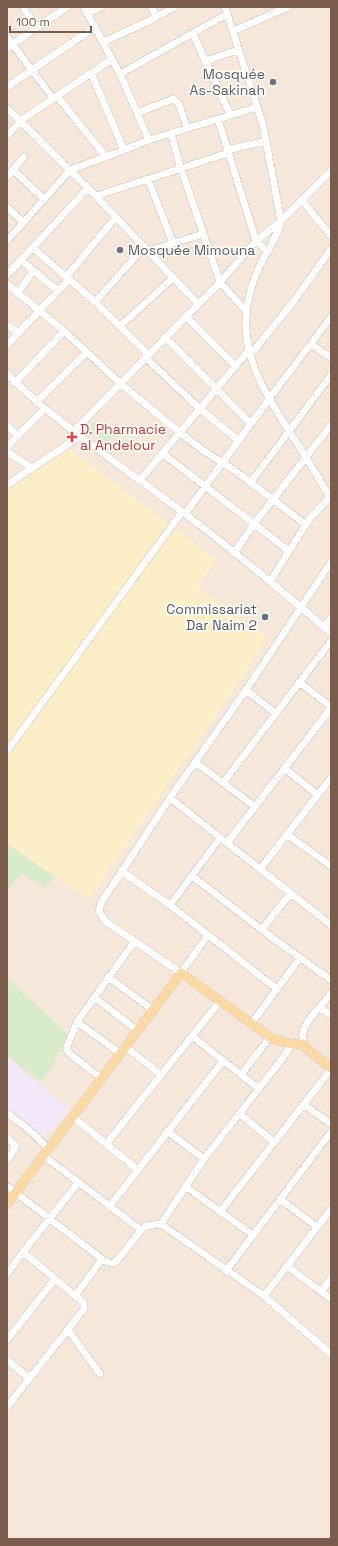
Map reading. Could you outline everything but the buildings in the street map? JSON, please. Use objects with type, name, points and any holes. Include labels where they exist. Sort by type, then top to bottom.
[{"type":"main road","points":[[7,1204],[181,974],[276,1041],[292,1044],[304,1044],[306,1048],[331,1069]]},
{"type":"street","points":[[23,7],[37,27]]},
{"type":"street","points":[[10,46],[37,27],[58,9],[67,7]]},
{"type":"street","points":[[101,7],[86,10],[120,74],[149,140]]},
{"type":"street","points":[[151,7],[157,17]]},
{"type":"street","points":[[103,42],[175,7]]},
{"type":"street","points":[[234,31],[288,7]]},
{"type":"street","points":[[120,74],[193,34],[226,10],[234,31],[238,50],[257,107],[266,141],[281,221],[277,236],[253,282],[246,311],[246,334],[249,352],[254,369],[269,399],[331,497],[314,512],[305,524],[270,582]]},
{"type":"street","points":[[7,86],[95,27]]},
{"type":"street","points":[[193,34],[230,114]]},
{"type":"street","points":[[7,37],[10,46],[106,157]]},
{"type":"street","points":[[205,61],[238,50]]},
{"type":"street","points":[[7,136],[20,121],[112,59]]},
{"type":"street","points":[[91,73],[124,150]]},
{"type":"street","points":[[138,113],[173,99],[179,104],[187,128]]},
{"type":"street","points":[[7,241],[70,170],[149,140],[257,107]]},
{"type":"street","points":[[7,108],[96,196],[198,304]]},
{"type":"street","points":[[218,119],[256,241],[268,252]]},
{"type":"street","points":[[171,133],[181,169],[220,282],[246,311]]},
{"type":"street","points":[[96,196],[181,169],[228,152],[266,141]]},
{"type":"street","points":[[7,177],[24,157]]},
{"type":"street","points":[[14,170],[44,199]]},
{"type":"street","points":[[72,430],[76,429],[220,282],[256,241],[281,221],[331,171]]},
{"type":"street","points":[[148,179],[173,243]]},
{"type":"street","points":[[7,275],[88,188]]},
{"type":"street","points":[[302,200],[331,236]]},
{"type":"street","points":[[7,207],[23,222]]},
{"type":"street","points":[[7,345],[58,291],[116,218]]},
{"type":"street","points":[[95,302],[146,249],[203,234]]},
{"type":"street","points":[[33,248],[120,326],[199,408],[239,441]]},
{"type":"street","points":[[140,480],[235,366],[292,304],[331,248]]},
{"type":"street","points":[[21,260],[58,291]]},
{"type":"street","points":[[17,294],[33,270]]},
{"type":"street","points":[[120,326],[173,278]]},
{"type":"street","points":[[7,284],[17,294],[40,310],[120,383],[179,432],[251,482],[305,524]]},
{"type":"street","points":[[186,316],[235,366]]},
{"type":"street","points":[[7,751],[331,317]]},
{"type":"street","points":[[7,325],[19,333]]},
{"type":"street","points":[[16,383],[64,331]]},
{"type":"street","points":[[165,337],[251,424]]},
{"type":"street","points":[[311,344],[331,358]]},
{"type":"street","points":[[36,402],[87,352]]},
{"type":"street","points":[[7,374],[44,409],[184,513],[331,633]]},
{"type":"street","points":[[251,482],[331,375]]},
{"type":"street","points":[[7,447],[44,409]]},
{"type":"street","points":[[7,425],[18,436]]},
{"type":"street","points":[[234,553],[254,524],[331,425]]},
{"type":"street","points":[[7,485],[80,436]]},
{"type":"street","points":[[7,452],[32,468]]},
{"type":"street","points":[[162,453],[289,551]]},
{"type":"street","points":[[208,935],[181,974],[105,921],[99,911],[101,903],[170,798],[246,690],[331,562]]},
{"type":"street","points":[[324,627],[331,618]]},
{"type":"street","points":[[223,783],[331,641]]},
{"type":"street","points":[[227,843],[331,707],[299,682]]},
{"type":"street","points":[[246,690],[275,713]]},
{"type":"street","points":[[196,762],[254,806]]},
{"type":"street","points":[[284,768],[318,795]]},
{"type":"street","points":[[260,870],[331,778]]},
{"type":"street","points":[[170,798],[260,870],[331,924]]},
{"type":"street","points":[[288,835],[329,864],[331,856]]},
{"type":"street","points":[[170,905],[220,838]]},
{"type":"street","points":[[121,871],[170,905],[277,988]]},
{"type":"street","points":[[192,876],[331,980]]},
{"type":"street","points":[[262,929],[290,893]]},
{"type":"street","points":[[102,1079],[67,1050],[68,1041],[77,1022],[134,942]]},
{"type":"street","points":[[251,1024],[300,958]]},
{"type":"street","points":[[108,977],[153,1010]]},
{"type":"street","points":[[304,1044],[302,1035],[305,1027],[331,993]]},
{"type":"street","points":[[94,997],[138,1031]]},
{"type":"street","points":[[106,1144],[220,1001]]},
{"type":"street","points":[[320,1008],[331,1015]]},
{"type":"street","points":[[77,1022],[161,1075]]},
{"type":"street","points":[[192,1036],[259,1089]]},
{"type":"street","points":[[241,1075],[270,1037]]},
{"type":"street","points":[[161,1224],[204,1159],[240,1114],[292,1044]]},
{"type":"street","points":[[109,1207],[222,1060]]},
{"type":"street","points":[[220,1212],[331,1069]]},
{"type":"street","points":[[303,1104],[331,1124]]},
{"type":"street","points":[[7,1113],[27,1128],[46,1153],[78,1183],[141,1230]]},
{"type":"street","points":[[240,1114],[274,1142]]},
{"type":"street","points":[[73,1117],[138,1170]]},
{"type":"street","points":[[167,1132],[204,1159]]},
{"type":"street","points":[[226,1270],[331,1132]]},
{"type":"street","points":[[7,1137],[16,1146],[7,1160]]},
{"type":"street","points":[[7,1274],[78,1183]]},
{"type":"street","points":[[7,1186],[102,1259],[111,1264],[114,1263],[141,1230],[146,1226],[161,1224],[264,1296],[330,1351]]},
{"type":"street","points":[[186,1187],[253,1235]]},
{"type":"street","points":[[280,1199],[317,1227]]},
{"type":"street","points":[[264,1296],[331,1208]]},
{"type":"street","points":[[7,1407],[68,1330],[85,1306],[84,1303],[23,1252]]},
{"type":"street","points":[[75,1296],[102,1259]]},
{"type":"street","points":[[287,1266],[331,1299]]},
{"type":"street","points":[[322,1291],[331,1278]]},
{"type":"street","points":[[7,1340],[54,1279]]},
{"type":"street","points":[[68,1330],[100,1374]]},
{"type":"street","points":[[7,1360],[29,1378]]},
{"type":"shaded area","points":[[7,7],[331,7],[331,1539],[7,1539]]},
{"type":"shaded area","points":[[7,1057],[69,1109],[42,1140],[7,1107]]},
{"type":"green space","points":[[97,419],[116,432],[107,443],[89,429]]},
{"type":"green space","points":[[7,844],[54,876],[46,888],[21,874],[7,892]]},
{"type":"green space","points":[[7,978],[68,1034],[53,1066],[40,1082],[7,1055]]},
{"type":"sand","points":[[70,449],[216,560],[197,587],[268,639],[89,899],[7,844],[7,490]]},
{"type":"place","name":"Mosquée As-Sakinah","points":[[273,82]]},
{"type":"place","name":"Mosquée Mimouna","points":[[120,250]]},
{"type":"place","name":"D. Pharmacie al Andelour","points":[[72,437]]},
{"type":"place","name":"Commissariat Dar Naim 2","points":[[265,617]]}]
